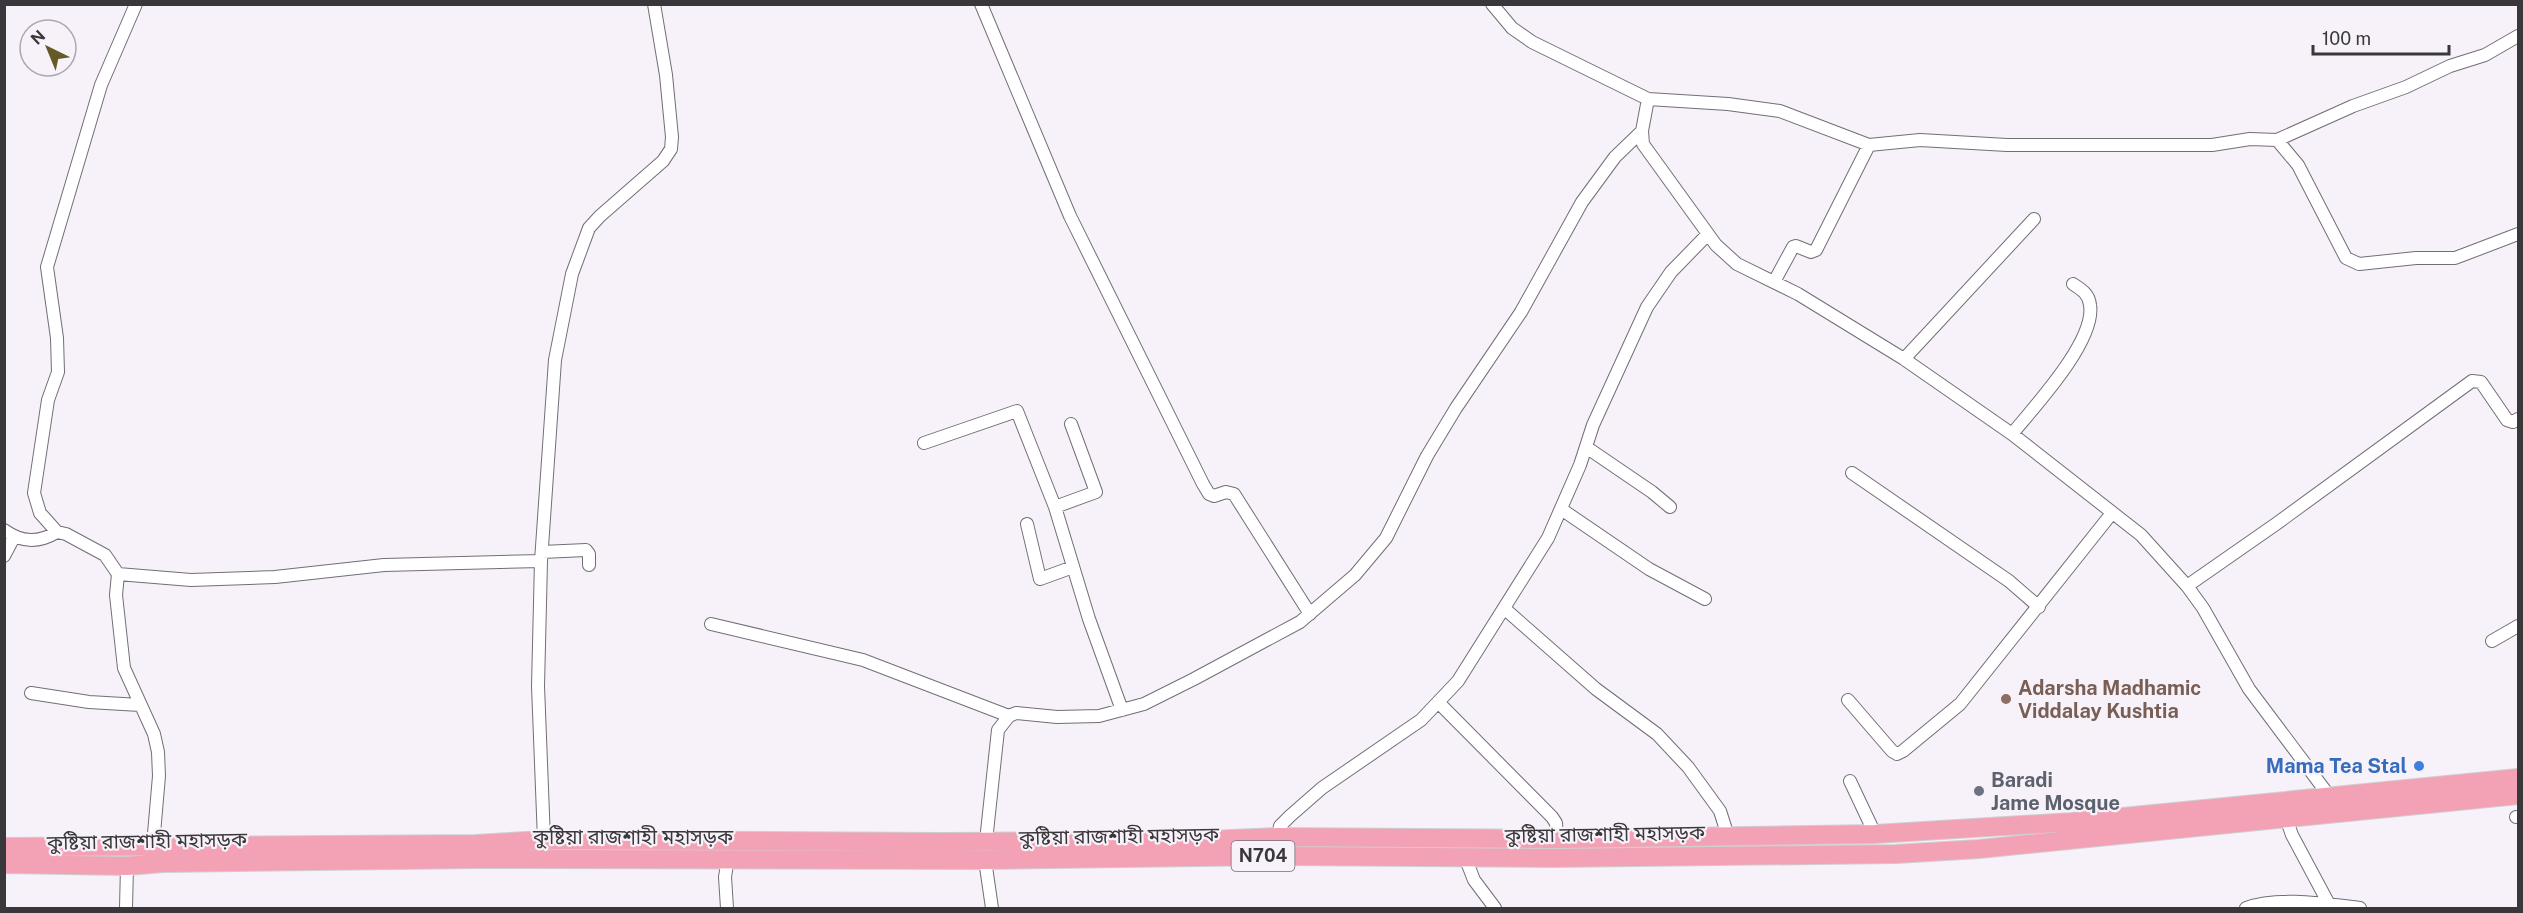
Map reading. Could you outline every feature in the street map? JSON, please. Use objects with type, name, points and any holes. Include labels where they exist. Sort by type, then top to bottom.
[{"type":"highway","name":"কুষ্টিয়া রাজশাহী মহাসড়ক","points":[[4,847],[153,845],[728,858],[942,851],[986,841],[1208,840],[1278,837],[1557,839],[1875,834],[2228,814],[2286,818],[2439,794],[2518,778]]},
{"type":"highway","name":"কুষ্টিয়া রাজশাহী মহাসড়ক","points":[[4,864],[127,866],[476,852],[544,840],[942,851],[985,860],[1281,856],[1511,858],[1896,854],[1979,849],[2331,797],[2439,794],[2518,795]]},
{"type":"highway","points":[[1896,854],[1898,833]]},
{"type":"highway","points":[[1511,858],[1512,839]]},
{"type":"highway","points":[[89,866],[90,846]]},
{"type":"street","points":[[136,4],[102,85],[47,267],[57,338],[58,372],[48,400],[34,493],[40,513],[57,532],[66,534],[105,555],[118,574],[116,595],[124,668],[154,734],[158,752],[159,776],[153,845]]},
{"type":"street","points":[[544,840],[538,686],[541,556],[555,360],[572,274],[589,228],[663,161],[671,149],[672,137],[666,75],[654,4]]},
{"type":"street","points":[[981,4],[1070,216],[1203,484],[1209,494],[1214,496],[1226,492],[1234,494],[1310,614]]},
{"type":"street","points":[[1492,4],[1512,28],[1532,42],[1648,99],[1760,106],[1780,111],[1869,145],[1938,140],[2007,146],[2149,147],[2212,145],[2250,139],[2277,140],[2353,106],[2406,87],[2450,66],[2485,55],[2518,36]]},
{"type":"street","points":[[1648,99],[1642,131],[1643,144],[1683,198],[1697,222],[1716,245],[1737,264],[1798,294],[1905,359],[2012,435],[2141,535],[2187,586],[2203,608],[2249,689],[2331,797]]},
{"type":"street","points":[[986,841],[998,730],[1009,716],[1016,713],[1057,717],[1099,716],[1144,704],[1299,622],[1355,575],[1386,538],[1427,456],[1455,408],[1521,312],[1582,201],[1615,156],[1642,131]]},
{"type":"street","points":[[2277,140],[2298,165],[2346,258],[2352,262],[2359,264],[2416,258],[2455,258],[2518,234]]},
{"type":"street","points":[[1774,282],[1793,247],[1811,252],[1816,250],[1869,145]]},
{"type":"street","points":[[1905,359],[2034,219]]},
{"type":"street","points":[[1278,837],[1280,826],[1322,788],[1366,756],[1398,737],[1439,703],[1458,681],[1548,538],[1593,425],[1647,307],[1671,272],[1708,234]]},
{"type":"street","points":[[2012,435],[2068,365],[2087,327],[2091,307],[2089,299],[2085,291],[2073,285]]},
{"type":"street","points":[[2187,586],[2472,381],[2481,382],[2507,420],[2513,422],[2518,419]]},
{"type":"street","points":[[924,443],[1017,411],[1055,507],[1122,710]]},
{"type":"street","points":[[1055,507],[1096,492],[1071,424]]},
{"type":"street","points":[[1586,447],[1670,507]]},
{"type":"street","points":[[1852,473],[2009,580],[2039,607]]},
{"type":"street","points":[[1561,509],[1649,569],[1705,599]]},
{"type":"street","points":[[1848,700],[1892,752],[1897,754],[1904,752],[1960,704],[2112,513]]},
{"type":"street","points":[[1027,524],[1038,577],[1042,579],[1073,567]]},
{"type":"street","points":[[4,556],[9,534],[33,541],[45,539],[57,532]]},
{"type":"street","points":[[118,574],[191,580],[275,577],[384,565],[541,556],[586,550],[589,554],[589,565]]},
{"type":"street","points":[[1505,609],[1596,689],[1657,734],[1688,768],[1720,811],[1728,836]]},
{"type":"street","points":[[711,624],[863,660],[1009,716]]},
{"type":"street","points":[[2492,640],[2518,626]]},
{"type":"street","points":[[32,693],[89,702],[141,705]]},
{"type":"street","points":[[1439,703],[1549,813],[1556,823],[1557,839]]},
{"type":"street","points":[[1850,782],[1875,834]]},
{"type":"street","points":[[2286,818],[2292,835],[2330,907]]},
{"type":"street","points":[[1465,857],[1474,880],[1495,909]]},
{"type":"street","points":[[727,909],[725,877],[728,858]]},
{"type":"street","points":[[985,860],[992,909]]},
{"type":"street","points":[[126,909],[127,866]]},
{"type":"street","points":[[2246,909],[2274,903],[2360,909]]},
{"type":"place","name":"Adarsha Madhamic Viddalay Kushtia","points":[[2006,699]]},
{"type":"place","name":"Mama Tea Stal","points":[[2419,766]]},
{"type":"place","name":"Baradi Jame Mosque","points":[[1979,791]]}]
